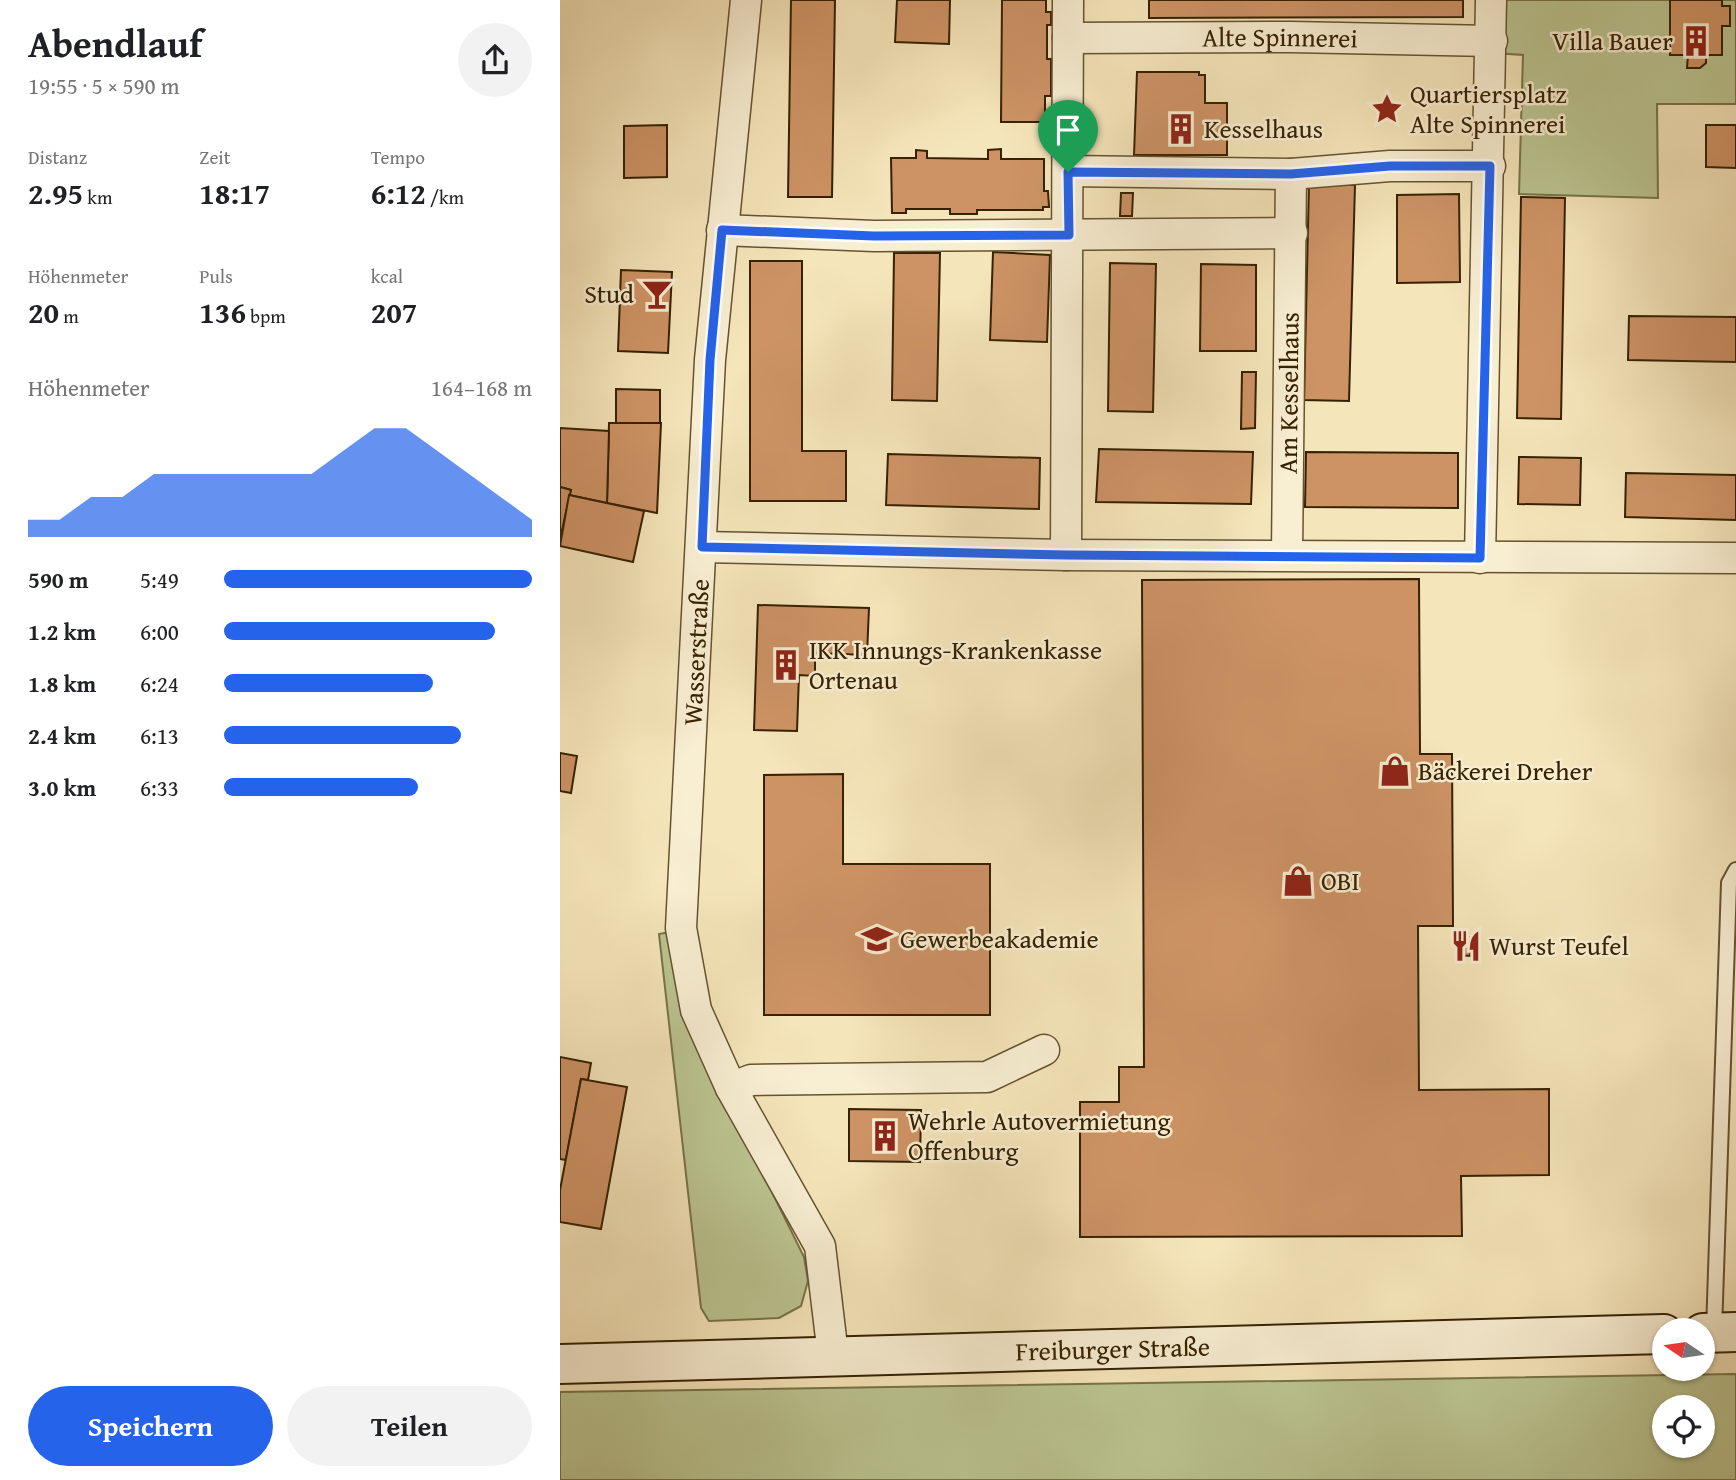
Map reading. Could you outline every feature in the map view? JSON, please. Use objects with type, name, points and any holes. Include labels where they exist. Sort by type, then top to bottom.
[{"type":"main road","name":"Freiburger Straße","points":[[560,1364],[1652,1334]]},
{"type":"street","name":"Wasserstraße","points":[[746,0],[710,360],[681,928],[696,1010],[731,1088],[820,1246],[833,1355]]},
{"type":"street","points":[[1066,555],[1069,0]]},
{"type":"street","points":[[1480,558],[1490,166],[1491,0]]},
{"type":"street","name":"Alte Spinnerei","points":[[1068,38],[1291,37],[1492,41]]},
{"type":"street","points":[[1068,172],[1291,174],[1390,166],[1490,166]]},
{"type":"street","name":"Am Kesselhaus","points":[[1286,554],[1291,174]]},
{"type":"street","points":[[722,230],[874,236],[1292,233]]},
{"type":"street","points":[[702,547],[1066,555],[1736,558]]},
{"type":"street","points":[[731,1088],[751,1080],[987,1077],[1044,1050]]},
{"type":"lane","points":[[1718,1333],[1732,915],[1730,883],[1736,870]]},
{"type":"green space","points":[[1495,0],[1736,0],[1736,104],[1657,104],[1658,198],[1519,194],[1523,55],[1494,53]]},
{"type":"green space","points":[[670,932],[686,1018],[804,1257],[808,1281],[801,1306],[779,1318],[709,1321],[701,1308],[659,934]]},
{"type":"green space","points":[[1715,1374],[1736,1374],[1736,1480],[560,1480],[560,1392],[1652,1375],[1652,1381],[1715,1381]]},
{"type":"building","points":[[791,0],[835,0],[832,197],[788,197]]},
{"type":"building","points":[[897,0],[950,0],[949,44],[895,42]]},
{"type":"building","points":[[1002,0],[1046,0],[1046,12],[1051,12],[1051,25],[1047,25],[1047,59],[1051,59],[1051,96],[1045,96],[1045,122],[1001,122]]},
{"type":"building","points":[[1149,0],[1463,0],[1463,17],[1149,18]]},
{"type":"building","name":"Villa Bauer","points":[[1670,0],[1722,0],[1722,6],[1730,6],[1730,26],[1722,26],[1722,55],[1706,55],[1706,63],[1700,68],[1687,68],[1688,55],[1670,55]]},
{"type":"building","name":"Kesselhaus","points":[[1137,72],[1199,72],[1199,75],[1205,75],[1205,103],[1227,103],[1227,155],[1134,155]]},
{"type":"building","points":[[667,125],[667,177],[624,178],[624,126]]},
{"type":"building","points":[[1706,125],[1736,125],[1736,168],[1706,167]]},
{"type":"building","points":[[1001,149],[1001,159],[1044,159],[1044,191],[1048,191],[1049,207],[1043,207],[1043,210],[977,210],[977,214],[950,214],[950,209],[906,209],[906,213],[892,213],[891,158],[916,158],[916,150],[927,151],[927,158],[988,159],[988,150]]},
{"type":"building","points":[[1309,184],[1355,185],[1349,401],[1304,400]]},
{"type":"building","points":[[1121,193],[1133,193],[1132,216],[1120,216]]},
{"type":"building","points":[[1459,194],[1460,282],[1397,283],[1397,195]]},
{"type":"building","points":[[1521,197],[1565,198],[1561,419],[1517,418]]},
{"type":"building","points":[[993,252],[1050,255],[1047,342],[990,340]]},
{"type":"building","points":[[894,253],[940,253],[937,401],[892,400]]},
{"type":"building","points":[[750,261],[802,261],[802,451],[846,451],[846,501],[750,501]]},
{"type":"building","points":[[1110,263],[1156,264],[1153,412],[1108,411]]},
{"type":"building","points":[[1201,264],[1256,265],[1256,351],[1200,351]]},
{"type":"building","points":[[621,270],[672,272],[668,353],[618,351]]},
{"type":"building","points":[[1629,316],[1736,317],[1736,362],[1628,360]]},
{"type":"building","points":[[1242,372],[1256,372],[1255,428],[1241,429]]},
{"type":"building","points":[[616,389],[660,390],[660,424],[616,423]]},
{"type":"building","points":[[609,423],[661,423],[657,513],[607,503]]},
{"type":"building","points":[[560,428],[609,431],[607,503],[569,495],[571,490],[560,487]]},
{"type":"building","points":[[1099,449],[1253,452],[1251,504],[1096,502]]},
{"type":"building","points":[[1306,452],[1458,453],[1458,508],[1305,507]]},
{"type":"building","points":[[888,454],[1040,458],[1039,509],[886,505]]},
{"type":"building","points":[[1519,457],[1581,458],[1580,505],[1518,504]]},
{"type":"building","points":[[1626,473],[1736,475],[1736,520],[1625,517]]},
{"type":"building","points":[[560,487],[571,490],[560,539]]},
{"type":"building","points":[[569,495],[644,511],[633,562],[560,546]]},
{"type":"building","name":"OBI","points":[[1419,579],[1420,754],[1452,754],[1453,926],[1418,926],[1419,1090],[1549,1089],[1549,1175],[1461,1176],[1462,1236],[1080,1237],[1080,1102],[1119,1102],[1119,1067],[1144,1067],[1142,580]]},
{"type":"building","name":"IKK Innungs-Krankenkasse Ortenau","points":[[758,605],[869,608],[867,655],[815,653],[815,676],[799,675],[797,731],[754,730]]},
{"type":"building","points":[[560,753],[577,756],[571,793],[560,791]]},
{"type":"building","name":"Gewerbeakademie","points":[[843,774],[843,864],[990,864],[990,1015],[764,1015],[764,775]]},
{"type":"building","name":"Wurst Teufel","points":[[1461,937],[1472,937],[1470,956],[1459,955]]},
{"type":"building","points":[[560,1057],[591,1063],[588,1080],[581,1079],[566,1160],[560,1159]]},
{"type":"building","points":[[581,1079],[627,1087],[601,1229],[560,1222],[560,1190]]},
{"type":"building","name":"Wehrle Autovermietung Offenburg","points":[[849,1109],[921,1110],[920,1162],[849,1161]]},
{"type":"place","name":"Villa Bauer","points":[[1696,41]]},
{"type":"place","name":"Quartiersplatz Alte Spinnerei","points":[[1387,109]]},
{"type":"place","name":"Kesselhaus","points":[[1181,129]]},
{"type":"place","name":"Stud","points":[[657,294]]},
{"type":"place","name":"IKK Innungs-Krankenkasse Ortenau","points":[[786,665]]},
{"type":"place","name":"Bäckerei Dreher","points":[[1395,771]]},
{"type":"place","name":"OBI","points":[[1298,881]]},
{"type":"place","name":"Gewerbeakademie","points":[[877,939]]},
{"type":"place","name":"Wurst Teufel","points":[[1466,946]]},
{"type":"place","name":"Wehrle Autovermietung Offenburg","points":[[885,1136]]},
{"type":"route","points":[[1390,166],[1490,166],[1480,558],[1286,554],[1066,555],[702,547],[710,360],[722,230],[874,236],[1069,235],[1068,172],[1291,174],[1390,166]]}]
